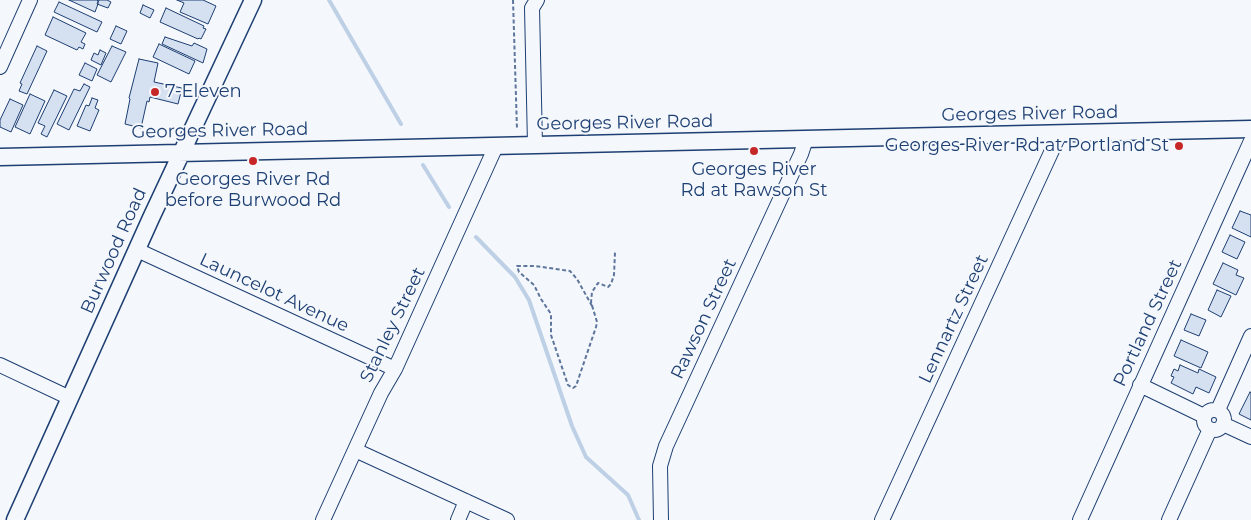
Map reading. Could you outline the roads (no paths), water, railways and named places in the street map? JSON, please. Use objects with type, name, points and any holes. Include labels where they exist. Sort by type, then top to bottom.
[{"type":"main road","name":"Burwood Road","points":[[15,520],[252,0]]},
{"type":"main road","name":"Georges River Road","points":[[0,157],[1251,129]]},
{"type":"street","points":[[0,67],[30,0]]},
{"type":"street","points":[[534,4],[535,145]]},
{"type":"street","name":"Lennartz Street","points":[[882,520],[1060,133]]},
{"type":"street","name":"Rawson Street","points":[[661,520],[660,466],[666,446],[797,163],[806,139]]},
{"type":"street","name":"Portland Street","points":[[1080,520],[1251,141]]},
{"type":"street","name":"Stanley Street","points":[[323,520],[381,393],[395,369],[496,146]]},
{"type":"street","name":"Launcelot Avenue","points":[[137,250],[395,369]]},
{"type":"street","points":[[1218,410],[1251,336]]},
{"type":"street","points":[[0,365],[70,398]]},
{"type":"street","points":[[1140,385],[1204,416]]},
{"type":"street","points":[[1218,410],[1223,415],[1223,424],[1216,430],[1210,429],[1204,422],[1204,416],[1208,411],[1218,410]]},
{"type":"street","points":[[1223,424],[1251,437]]},
{"type":"street","points":[[1169,520],[1210,429]]},
{"type":"street","points":[[355,450],[507,520]]},
{"type":"street","points":[[458,520],[466,501]]},
{"type":"waterway","points":[[329,0],[401,124]]},
{"type":"waterway","points":[[423,165],[449,207]]},
{"type":"waterway","points":[[476,237],[515,277],[529,300],[572,426],[586,457],[628,495],[639,520]]},
{"type":"place","name":"7-Eleven","points":[[155,92]]},
{"type":"place","name":"Georges River Rd at Portland St","points":[[1179,146]]},
{"type":"place","name":"Georges River Rd at Rawson St","points":[[754,151]]},
{"type":"place","name":"Georges River Rd before Burwood Rd","points":[[253,161]]}]
